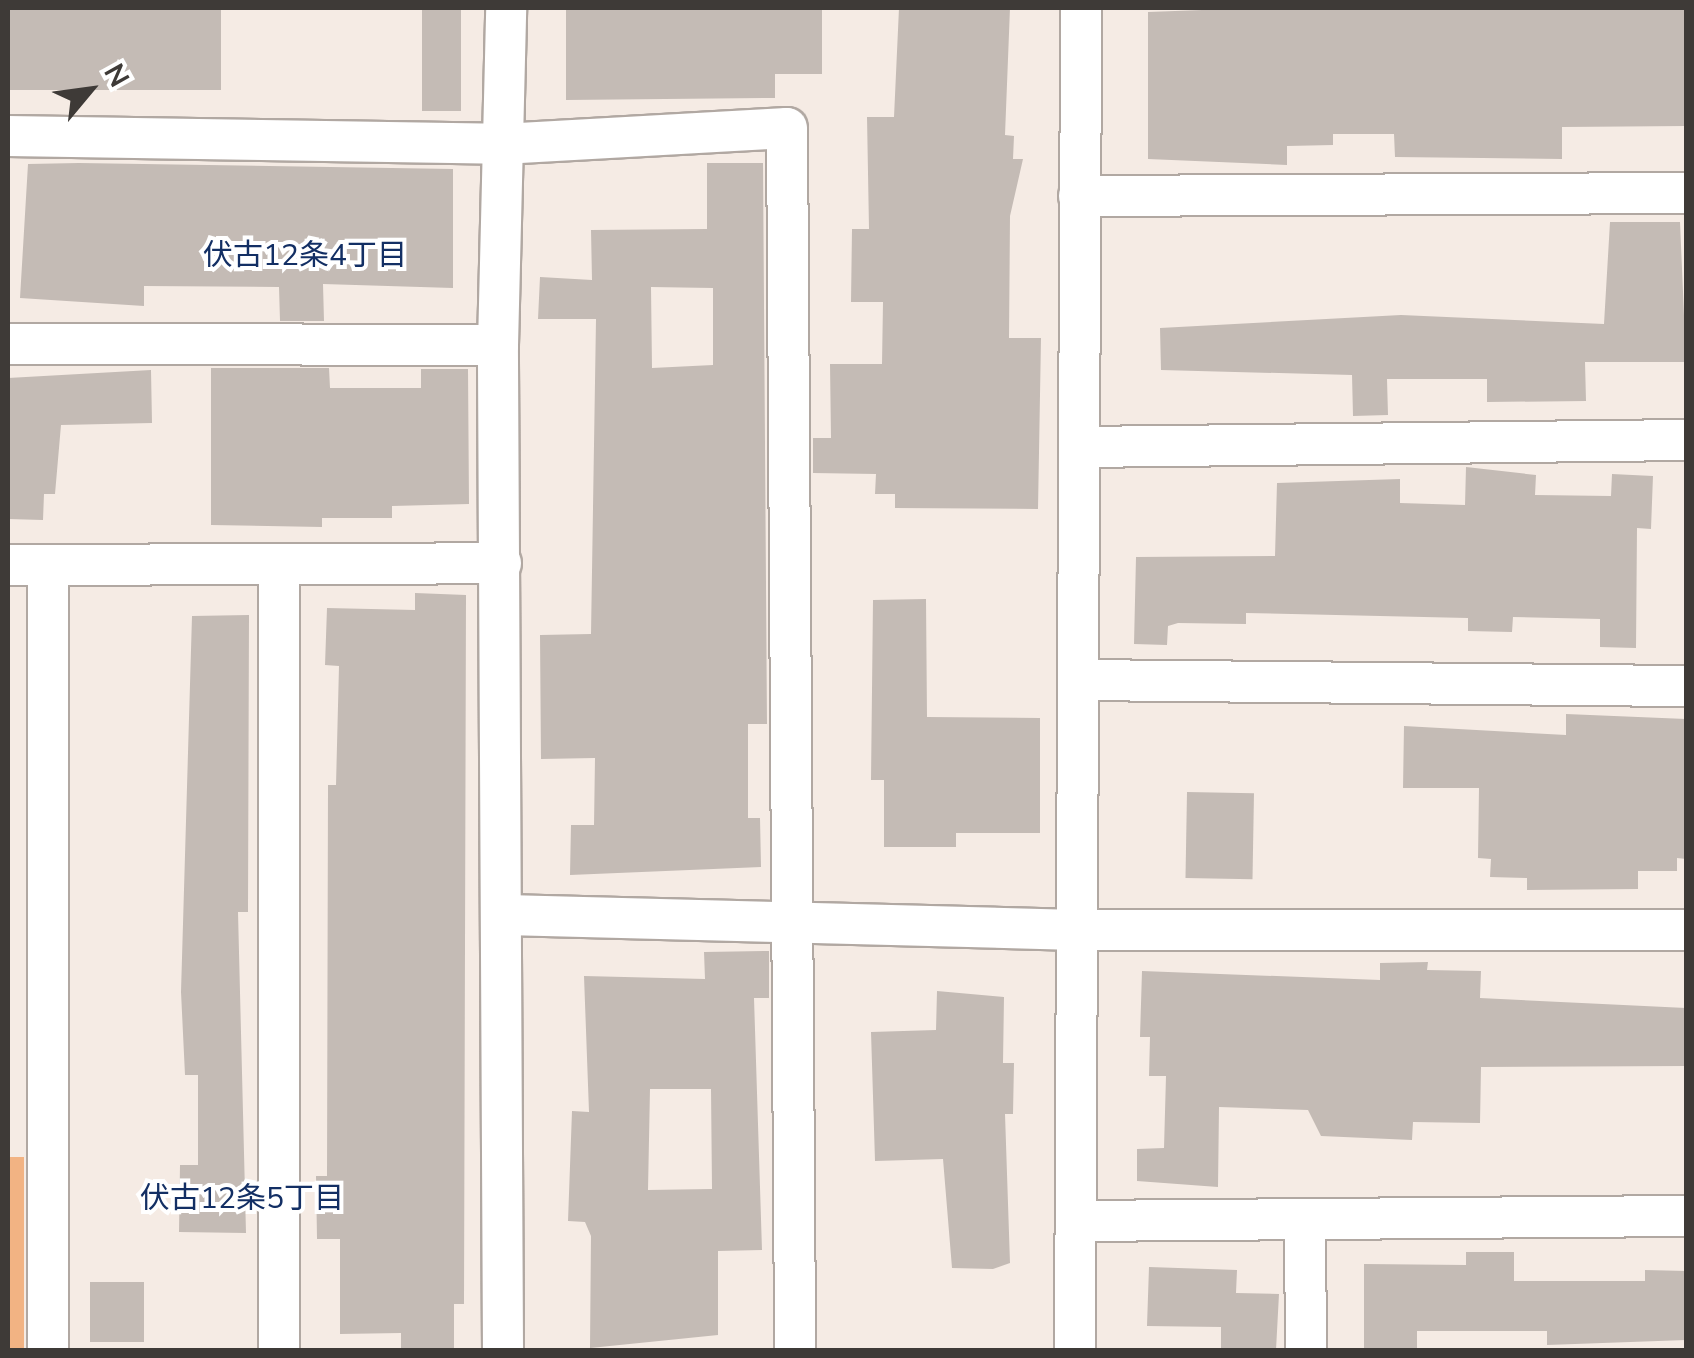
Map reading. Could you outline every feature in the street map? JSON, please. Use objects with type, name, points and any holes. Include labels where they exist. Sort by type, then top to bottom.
[{"type":"street","points":[[503,1350],[506,915],[498,345],[506,8]]},
{"type":"street","points":[[1075,1350],[1082,8]]},
{"type":"street","points":[[8,136],[502,144],[787,128],[799,923],[795,1350]]},
{"type":"street","points":[[1079,196],[1686,193]]},
{"type":"street","points":[[8,344],[498,345]]},
{"type":"street","points":[[1080,447],[1686,440]]},
{"type":"street","points":[[8,565],[279,567],[501,563]]},
{"type":"street","points":[[48,566],[48,1350]]},
{"type":"street","points":[[279,567],[279,1350]]},
{"type":"street","points":[[1080,680],[1686,686]]},
{"type":"street","points":[[506,915],[1077,930],[1686,930]]},
{"type":"street","points":[[1076,1220],[1686,1216]]},
{"type":"street","points":[[1305,1219],[1306,1350]]},
{"type":"shaded area","points":[[8,1157],[24,1157],[24,1350],[8,1350]]},
{"type":"building","points":[[8,8],[221,8],[221,90],[8,90]]},
{"type":"building","points":[[422,8],[461,8],[461,111],[422,111]]},
{"type":"building","points":[[566,8],[822,8],[822,74],[775,74],[775,98],[566,100]]},
{"type":"building","points":[[899,8],[1010,8],[1005,135],[1014,136],[1013,159],[1023,159],[1010,216],[1009,338],[1041,338],[1038,509],[895,508],[895,494],[875,494],[876,474],[813,473],[813,438],[831,438],[830,364],[882,364],[883,302],[851,302],[852,229],[869,229],[867,117],[894,117]]},
{"type":"building","points":[[1256,8],[1686,8],[1686,126],[1562,127],[1562,159],[1395,157],[1394,134],[1333,134],[1333,145],[1287,146],[1287,165],[1148,159],[1148,12]]},
{"type":"building","points":[[707,163],[763,163],[767,724],[748,724],[748,818],[760,818],[761,867],[570,875],[571,825],[594,825],[595,758],[541,759],[540,635],[591,634],[596,319],[538,319],[540,277],[592,280],[591,230],[707,229]],"holes":[[[651,287],[713,288],[713,365],[652,368]]]},
{"type":"building","points":[[28,164],[453,169],[453,288],[323,284],[324,321],[280,321],[279,287],[144,286],[144,306],[20,298]]},
{"type":"building","points":[[1610,222],[1680,222],[1686,362],[1585,362],[1586,401],[1487,402],[1487,379],[1387,379],[1388,415],[1353,416],[1352,375],[1161,370],[1160,328],[1401,315],[1604,324]]},
{"type":"building","points":[[211,368],[329,368],[330,388],[421,388],[421,369],[468,369],[469,504],[392,506],[392,518],[322,518],[322,527],[211,525]]},
{"type":"building","points":[[151,370],[152,423],[61,425],[55,494],[44,494],[43,520],[8,519],[8,378]]},
{"type":"building","points":[[1466,467],[1536,475],[1535,495],[1611,496],[1612,474],[1653,476],[1651,529],[1637,528],[1636,648],[1600,647],[1600,619],[1513,617],[1512,632],[1468,631],[1468,618],[1246,613],[1246,624],[1178,623],[1168,626],[1167,645],[1134,644],[1136,557],[1275,556],[1277,483],[1400,479],[1400,503],[1465,505]]},
{"type":"building","points":[[415,593],[466,595],[464,1304],[454,1304],[454,1350],[401,1350],[401,1333],[340,1334],[340,1239],[317,1239],[316,1176],[327,1176],[328,785],[336,785],[339,666],[325,665],[327,608],[415,610]]},
{"type":"building","points":[[926,599],[927,717],[1040,718],[1040,833],[956,833],[956,847],[884,847],[884,780],[871,780],[873,600]]},
{"type":"building","points":[[249,615],[248,912],[238,912],[246,1233],[179,1232],[180,1165],[198,1165],[198,1075],[185,1075],[181,992],[192,616]]},
{"type":"building","points":[[1566,714],[1686,719],[1686,859],[1677,858],[1677,871],[1638,871],[1638,889],[1527,890],[1527,878],[1490,877],[1491,859],[1478,858],[1479,788],[1403,788],[1404,726],[1566,735]]},
{"type":"building","points":[[1187,792],[1254,793],[1252,879],[1185,878]]},
{"type":"building","points":[[769,951],[769,998],[754,998],[762,1250],[718,1251],[718,1335],[590,1348],[591,1236],[585,1222],[568,1221],[572,1111],[589,1112],[584,976],[705,979],[704,952]],"holes":[[[650,1089],[711,1089],[712,1189],[648,1190]]]},
{"type":"building","points":[[1428,962],[1427,970],[1481,971],[1480,998],[1686,1008],[1686,1066],[1481,1067],[1480,1123],[1413,1122],[1412,1140],[1321,1136],[1308,1110],[1219,1107],[1218,1187],[1137,1181],[1137,1149],[1164,1148],[1166,1076],[1149,1076],[1150,1037],[1140,1037],[1142,971],[1380,980],[1380,963]]},
{"type":"building","points":[[937,991],[1004,997],[1003,1063],[1014,1063],[1013,1114],[1005,1114],[1010,1263],[993,1269],[952,1268],[943,1159],[875,1161],[871,1032],[936,1030]]},
{"type":"building","points":[[1466,1252],[1514,1252],[1514,1281],[1645,1281],[1645,1270],[1686,1271],[1686,1340],[1547,1345],[1547,1331],[1417,1331],[1417,1350],[1364,1350],[1364,1264],[1466,1265]]},
{"type":"building","points":[[1149,1267],[1237,1270],[1236,1293],[1279,1294],[1276,1350],[1221,1350],[1221,1327],[1147,1326]]},
{"type":"building","points":[[90,1282],[144,1282],[144,1342],[90,1342]]},
{"type":"district","name":"伏古12条4丁目","points":[[305,256]]},
{"type":"district","name":"伏古12条5丁目","points":[[242,1199]]}]
